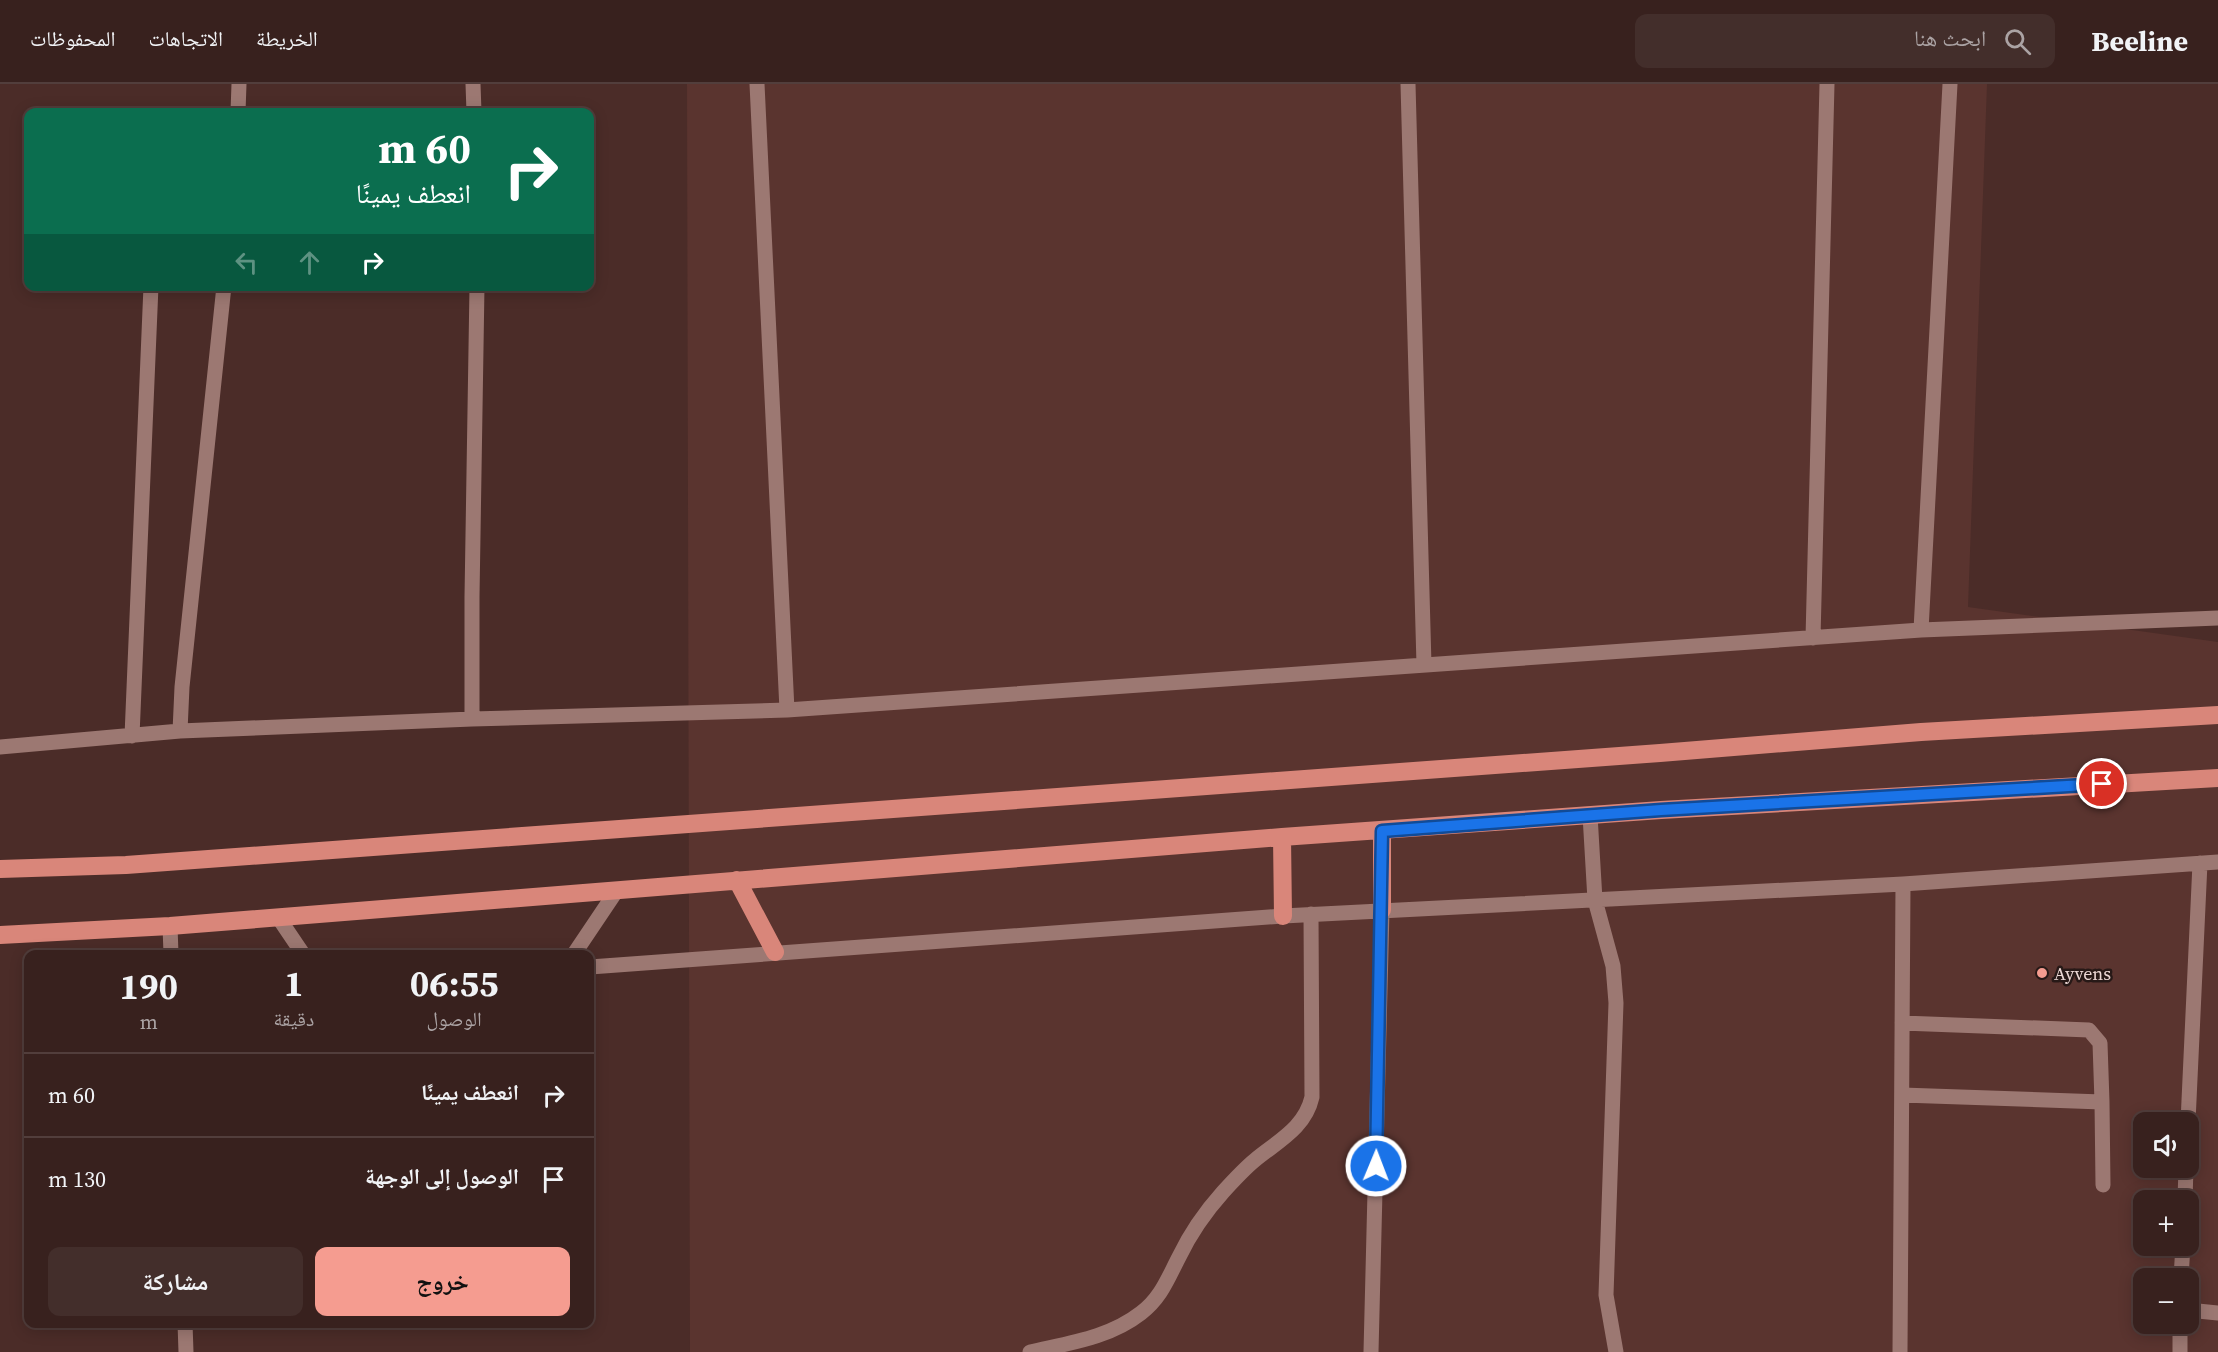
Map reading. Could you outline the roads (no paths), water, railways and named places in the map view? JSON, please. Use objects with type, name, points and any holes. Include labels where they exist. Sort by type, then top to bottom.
[{"type":"highway","points":[[0,869],[126,865],[1636,755],[1921,732],[2218,715]]},
{"type":"highway","points":[[0,935],[170,926],[1282,837],[1590,815],[2218,778]]},
{"type":"highway","points":[[1382,831],[1382,910]]},
{"type":"highway","points":[[1282,837],[1282,915]]},
{"type":"highway","points":[[737,880],[775,952]]},
{"type":"street","points":[[238,108],[239,84]]},
{"type":"street","points":[[473,84],[474,108]]},
{"type":"street","points":[[757,84],[787,710]]},
{"type":"street","points":[[1408,84],[1424,665]]},
{"type":"street","points":[[1813,638],[1827,84]]},
{"type":"street","points":[[1920,630],[1950,84]]},
{"type":"street","points":[[132,736],[151,291]]},
{"type":"street","points":[[180,731],[182,687],[223,291]]},
{"type":"street","points":[[472,719],[477,291]]},
{"type":"street","points":[[0,747],[180,731],[472,719],[787,710],[1920,630],[2218,618]]},
{"type":"street","points":[[1590,815],[1595,900],[1612,966],[1616,1003],[1606,1295],[1616,1352]]},
{"type":"street","points":[[594,967],[1282,915],[1903,884],[2218,862]]},
{"type":"street","points":[[2188,1112],[2200,863]]},
{"type":"street","points":[[1900,1352],[1903,884]]},
{"type":"street","points":[[577,950],[617,890]]},
{"type":"street","points":[[1371,1352],[1382,910]]},
{"type":"street","points":[[1030,1352],[1101,1336],[1123,1326],[1144,1312],[1158,1296],[1194,1232],[1222,1193],[1253,1162],[1297,1128],[1305,1118],[1312,1097],[1311,914]]},
{"type":"street","points":[[278,917],[300,950]]},
{"type":"street","points":[[170,926],[171,950]]},
{"type":"street","points":[[1902,1023],[2089,1030],[2100,1043],[2103,1185]]},
{"type":"street","points":[[1902,1095],[2102,1102]]},
{"type":"street","points":[[2199,1311],[2218,1313]]},
{"type":"street","points":[[185,1328],[186,1352]]},
{"type":"street","points":[[2180,1334],[2180,1352]]},
{"type":"place","name":"Ayvens","points":[[2042,973]]}]
